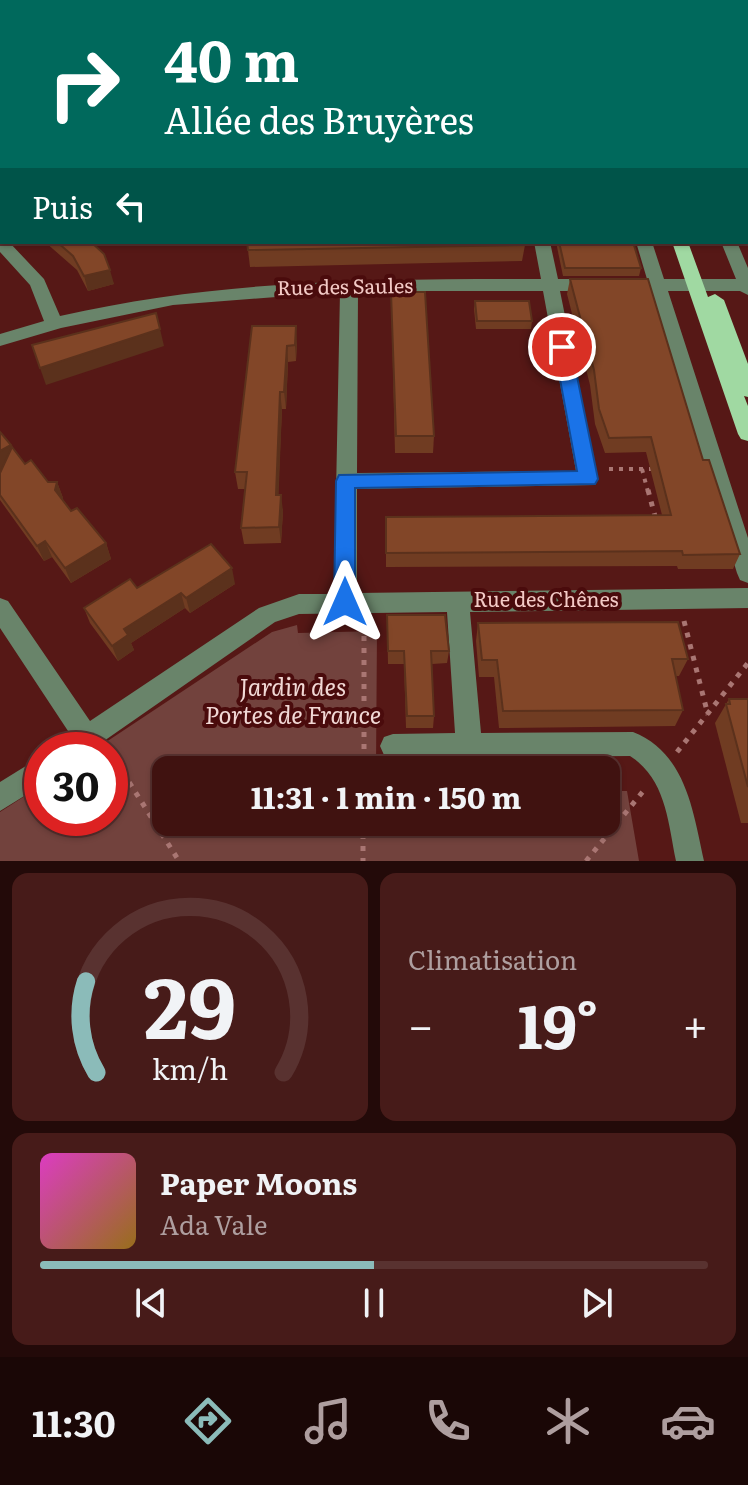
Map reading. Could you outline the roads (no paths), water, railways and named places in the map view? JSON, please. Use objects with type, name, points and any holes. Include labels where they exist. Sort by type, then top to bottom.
[{"type":"main road","points":[[681,244],[748,390]]},
{"type":"main road","points":[[694,244],[702,285],[748,434]]},
{"type":"street","points":[[2,244],[38,283],[54,324]]},
{"type":"street","points":[[346,481],[588,479],[542,244]]},
{"type":"street","points":[[645,244],[748,573]]},
{"type":"street","points":[[730,244],[748,286]]},
{"type":"street","points":[[349,285],[346,481],[354,601]]},
{"type":"street","name":"Rue des Saules","points":[[0,340],[127,306],[208,293],[349,285],[748,286]]},
{"type":"street","name":"Rue des Chênes","points":[[96,732],[267,615],[299,604],[748,598]]},
{"type":"street","points":[[458,601],[469,746]]},
{"type":"street","points":[[0,608],[71,732]]},
{"type":"street","points":[[393,746],[633,744],[645,749],[671,780],[690,861]]},
{"type":"street","points":[[0,798],[24,781]]},
{"type":"park label","name":"Jardin des Portes de France","points":[[293,702]]}]
